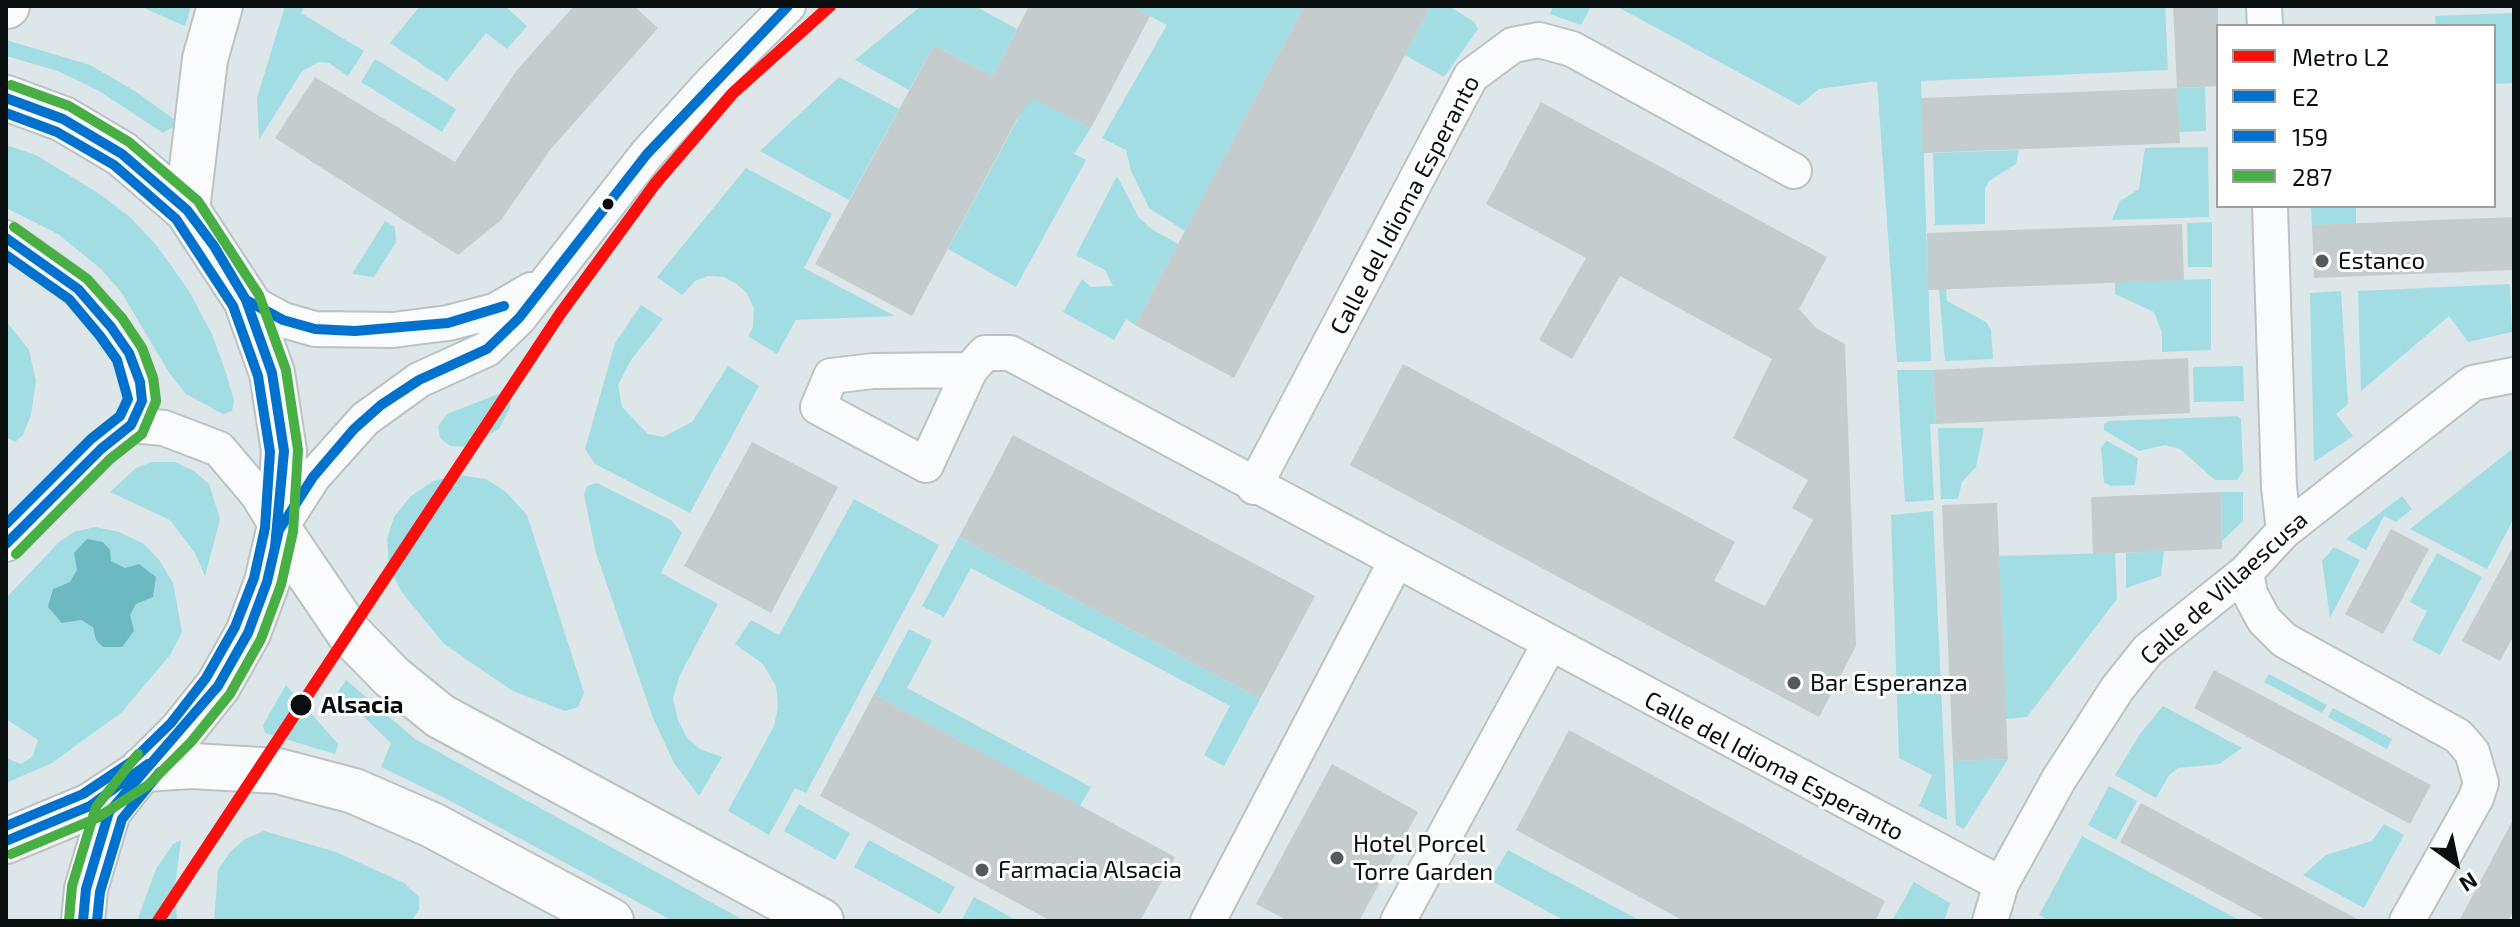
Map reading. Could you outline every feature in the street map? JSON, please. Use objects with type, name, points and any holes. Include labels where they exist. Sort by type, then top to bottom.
[{"type":"main road","points":[[187,210],[205,59],[220,6]]},
{"type":"main road","points":[[6,98],[63,119],[122,154],[187,210],[246,300],[272,373],[284,451],[279,530],[267,582],[248,633],[226,673],[181,732],[141,771],[90,806],[6,841]]},
{"type":"main road","points":[[279,530],[349,633],[392,677],[440,716],[821,921]]},
{"type":"main road","points":[[141,771],[192,766],[278,771],[354,791],[432,825],[611,921]]},
{"type":"street","points":[[131,425],[164,428],[219,449],[258,495],[279,530],[313,477],[354,429],[381,405],[419,380],[487,349],[519,318],[647,154],[712,82],[788,6]]},
{"type":"street","name":"Calle del Idioma Esperanto","points":[[1254,487],[1471,76],[1513,45],[1539,40],[1572,49],[1794,171]]},
{"type":"street","points":[[2270,208],[2279,487],[2284,531]]},
{"type":"street","points":[[6,238],[78,289],[117,335],[140,382],[142,401],[131,425],[101,449],[6,544]]},
{"type":"street","points":[[246,300],[283,320],[315,329],[393,330],[448,323],[495,311],[545,282]]},
{"type":"street","name":"Calle del Idioma Esperanto","points":[[970,370],[985,353],[1010,353],[1395,563],[2001,884]]},
{"type":"street","name":"Calle de Villaescusa","points":[[1990,921],[2001,884],[2059,779],[2117,689],[2158,641],[2246,572],[2284,531],[2473,383],[2514,375]]},
{"type":"street","points":[[1208,921],[1395,563]]},
{"type":"street","points":[[2246,572],[2250,594],[2264,620],[2284,640],[2458,736],[2472,752],[2481,783],[2476,798],[2407,921]]},
{"type":"street","points":[[1398,921],[1549,645]]},
{"type":"street","points":[[83,921],[86,889],[109,812],[141,771]]},
{"type":"shaded area","points":[[147,6],[191,6],[185,26],[146,9]]},
{"type":"shaded area","points":[[285,6],[305,6],[301,13],[364,51],[348,76],[329,63],[319,62],[302,71],[259,140],[257,98]]},
{"type":"shaded area","points":[[420,6],[505,6],[527,26],[507,49],[486,33],[447,81],[390,43]]},
{"type":"shaded area","points":[[921,6],[975,6],[1017,29],[993,76],[934,45],[909,90],[855,60]]},
{"type":"shaded area","points":[[1131,6],[1304,6],[1185,231],[1149,208],[1131,171],[1126,150],[1102,138],[1167,25]]},
{"type":"shaded area","points":[[1431,6],[1449,6],[1474,22],[1478,29],[1444,77],[1405,55]]},
{"type":"shaded area","points":[[1553,6],[1591,6],[1581,25],[1550,14]]},
{"type":"shaded area","points":[[1616,6],[2165,6],[2168,70],[1921,81],[1931,361],[1897,362],[1877,81],[1819,89],[1799,105]]},
{"type":"shaded area","points":[[2514,13],[2514,83],[2496,84],[2496,24],[2436,24],[2435,16]]},
{"type":"shaded area","points":[[6,40],[90,65],[135,91],[175,120],[175,126],[163,133],[99,91],[58,71],[6,56]]},
{"type":"shaded area","points":[[375,59],[456,109],[442,132],[361,82]]},
{"type":"shaded area","points":[[839,77],[899,109],[849,200],[760,151]]},
{"type":"shaded area","points":[[2205,87],[2206,131],[2179,132],[2177,88]]},
{"type":"shaded area","points":[[1030,96],[1091,128],[1074,154],[1086,160],[1016,287],[948,249]]},
{"type":"shaded area","points":[[6,145],[36,155],[101,195],[130,217],[157,246],[189,291],[212,334],[234,401],[232,411],[223,414],[186,394],[170,374],[121,292],[101,269],[58,234],[6,208]]},
{"type":"shaded area","points":[[2208,147],[2209,217],[2112,220],[2120,201],[2139,189],[2145,148]]},
{"type":"shaded area","points":[[2019,150],[2016,164],[1989,181],[1985,189],[1985,224],[1935,225],[1933,153]]},
{"type":"shaded area","points":[[746,168],[832,214],[804,268],[895,316],[796,320],[777,354],[748,336],[753,327],[754,309],[747,293],[735,283],[724,277],[708,276],[695,281],[682,295],[657,277]]},
{"type":"shaded area","points":[[1117,176],[1139,218],[1178,244],[1135,325],[1126,319],[1114,340],[1063,312],[1082,279],[1091,287],[1113,286],[1105,270],[1076,255]]},
{"type":"shaded area","points":[[2311,208],[2356,208],[2356,224],[2312,225]]},
{"type":"shaded area","points":[[385,221],[395,227],[396,242],[374,277],[352,274]]},
{"type":"shaded area","points":[[2212,222],[2212,267],[2188,267],[2187,223]]},
{"type":"shaded area","points":[[2211,279],[2211,350],[2162,352],[2162,333],[2154,312],[2115,294],[2115,282]]},
{"type":"shaded area","points":[[2510,284],[2512,332],[2468,342],[2449,316],[2361,391],[2358,291]]},
{"type":"shaded area","points":[[1939,289],[1946,289],[1947,301],[1986,322],[1991,330],[1993,359],[1945,361]]},
{"type":"shaded area","points":[[2341,291],[2348,404],[2336,414],[2353,436],[2314,462],[2310,293]]},
{"type":"shaded area","points":[[641,305],[663,319],[631,360],[618,385],[622,407],[648,434],[663,437],[692,422],[728,366],[759,386],[690,513],[595,464],[585,449],[615,343]]},
{"type":"shaded area","points":[[6,321],[29,350],[36,381],[31,415],[23,435],[15,442],[6,437]]},
{"type":"shaded area","points":[[2243,366],[2244,401],[2194,402],[2193,367]]},
{"type":"shaded area","points":[[1897,370],[1933,370],[1936,424],[1930,424],[1934,500],[1905,502]]},
{"type":"shaded area","points":[[501,393],[510,399],[510,408],[499,429],[467,447],[450,446],[440,438],[438,426],[447,414]]},
{"type":"shaded area","points":[[2237,416],[2241,419],[2243,471],[2237,480],[2215,480],[2180,449],[2165,445],[2139,451],[2104,430],[2104,424],[2109,421]]},
{"type":"shaded area","points":[[1938,428],[1984,428],[1976,467],[1962,482],[1958,499],[1941,499]]},
{"type":"shaded area","points":[[2107,441],[2138,458],[2135,485],[2111,486],[2104,482],[2101,447]]},
{"type":"shaded area","points":[[2511,450],[2514,452],[2514,518],[2487,569],[2410,529]]},
{"type":"shaded area","points":[[152,462],[175,462],[194,471],[209,484],[220,519],[205,576],[195,553],[170,520],[110,492],[136,468]]},
{"type":"shaded area","points":[[459,475],[486,479],[506,492],[527,515],[584,693],[578,707],[565,711],[513,691],[444,644],[401,591],[389,566],[387,539],[394,517],[411,496],[433,481]]},
{"type":"shaded area","points":[[597,483],[671,520],[682,533],[661,573],[718,604],[680,675],[673,698],[678,720],[687,738],[700,749],[722,757],[699,796],[674,763],[653,718],[596,553],[584,495],[587,486]]},
{"type":"shaded area","points":[[2221,492],[2243,492],[2243,521],[2222,541]]},
{"type":"shaded area","points":[[2402,496],[2412,509],[2396,522],[2384,516],[2366,550],[2346,539]]},
{"type":"shaded area","points":[[854,499],[939,545],[806,793],[795,788],[769,835],[728,811],[774,726],[778,707],[776,686],[763,664],[735,644],[751,620],[779,635]]},
{"type":"shaded area","points":[[1933,511],[1947,820],[1919,806],[1932,775],[1899,758],[1891,515]]},
{"type":"shaded area","points":[[95,527],[119,532],[144,544],[160,561],[173,583],[182,632],[170,655],[122,712],[52,763],[6,783],[6,758],[21,764],[33,756],[38,740],[6,719],[6,598],[59,542],[74,532]]},
{"type":"shaded area","points":[[959,537],[1260,699],[1224,766],[1204,755],[1230,706],[971,568],[944,617],[922,606]]},
{"type":"shaded area","points":[[87,539],[103,542],[110,550],[111,561],[125,568],[139,564],[156,577],[153,597],[136,604],[130,615],[134,631],[122,647],[103,647],[96,640],[93,627],[81,620],[62,623],[48,607],[53,589],[70,582],[77,570],[74,553]]},
{"type":"shaded area","points":[[2334,547],[2360,560],[2330,618],[2322,561]]},
{"type":"shaded area","points":[[2164,551],[2161,576],[2126,588],[2126,553]]},
{"type":"shaded area","points":[[2115,553],[2117,599],[2027,717],[2006,719],[1999,556]]},
{"type":"shaded area","points":[[2437,553],[2482,577],[2440,655],[2412,640],[2427,611],[2410,602]]},
{"type":"shaded area","points":[[909,629],[932,641],[907,688],[1091,787],[1080,806],[874,694]]},
{"type":"shaded area","points":[[2269,674],[2327,705],[2322,713],[2264,682]]},
{"type":"shaded area","points":[[346,680],[415,739],[745,921],[673,921],[381,767],[391,743],[338,692]]},
{"type":"shaded area","points":[[286,685],[338,744],[335,754],[265,733],[263,725]]},
{"type":"shaded area","points":[[2163,706],[2242,748],[2219,764],[2178,768],[2169,775],[2156,798],[2115,775],[2140,734]]},
{"type":"shaded area","points":[[2333,708],[2392,739],[2387,749],[2328,717]]},
{"type":"shaded area","points":[[2008,759],[1964,829],[1956,825],[1953,761]]},
{"type":"shaded area","points":[[2109,786],[2137,801],[2116,840],[2088,825]]},
{"type":"shaded area","points":[[799,804],[850,833],[835,860],[784,831]]},
{"type":"shaded area","points":[[2384,824],[2404,835],[2364,908],[2303,875],[2326,855],[2372,841]]},
{"type":"shaded area","points":[[264,831],[336,852],[404,883],[419,897],[419,910],[411,921],[214,921],[218,870],[230,852],[245,839]]},
{"type":"shaded area","points":[[2082,836],[2241,921],[2050,921],[2039,915]]},
{"type":"shaded area","points":[[181,840],[175,886],[177,921],[137,921],[156,869],[173,844]]},
{"type":"shaded area","points":[[869,840],[955,887],[940,914],[854,867]]},
{"type":"shaded area","points":[[1508,850],[1641,921],[1565,921],[1490,880]]},
{"type":"shaded area","points":[[1914,882],[1950,903],[1944,921],[1892,921]]},
{"type":"shaded area","points":[[974,897],[1018,921],[961,921]]},
{"type":"building","points":[[574,6],[634,6],[658,28],[550,150],[501,220],[458,255],[275,138],[315,77],[455,162],[517,70]]},
{"type":"building","points":[[1029,6],[1131,6],[1150,16],[1091,128],[1033,98],[1017,119],[912,316],[815,264],[934,45],[993,76]]},
{"type":"building","points":[[1304,6],[1431,6],[1234,378],[1135,325]]},
{"type":"building","points":[[2173,6],[2218,6],[2216,86],[2177,88]]},
{"type":"building","points":[[2177,88],[2180,143],[1923,153],[1921,98]]},
{"type":"building","points":[[1541,102],[1827,257],[1799,309],[1816,328],[1845,344],[1856,646],[1819,717],[1350,465],[1403,364],[1735,542],[1714,581],[1765,606],[1813,520],[1792,508],[1808,480],[1733,438],[1772,359],[1620,276],[1572,359],[1539,340],[1586,258],[1486,204]]},
{"type":"building","points":[[2514,217],[2514,270],[2314,278],[2312,225]]},
{"type":"building","points":[[2182,224],[2184,280],[1928,290],[1927,233]]},
{"type":"building","points":[[2188,358],[2190,413],[1936,424],[1933,370]]},
{"type":"building","points":[[1013,435],[1315,596],[1260,699],[959,537]]},
{"type":"building","points":[[752,442],[838,487],[771,613],[684,566]]},
{"type":"building","points":[[2221,492],[2222,549],[2093,554],[2091,497]]},
{"type":"building","points":[[1997,503],[2008,759],[1953,761],[1942,505]]},
{"type":"building","points":[[2391,529],[2429,549],[2383,634],[2345,614]]},
{"type":"building","points":[[2514,545],[2514,635],[2500,661],[2462,641]]},
{"type":"building","points":[[2214,670],[2431,785],[2410,824],[2194,708]]},
{"type":"building","points":[[874,694],[1175,857],[1140,921],[1051,921],[820,796]]},
{"type":"building","points":[[1569,730],[1885,901],[1875,921],[1684,921],[1516,830]]},
{"type":"building","name":"Hotel Porcel Torre Garden","points":[[1332,764],[1418,812],[1359,921],[1288,921],[1256,904]]},
{"type":"building","points":[[2141,803],[2361,921],[2268,921],[2120,842]]},
{"type":"building","points":[[2514,818],[2514,910],[2508,921],[2459,921]]},
{"type":"metro line","name":"L2","points":[[158,921],[560,314],[655,184],[733,93],[830,6]]},
{"type":"transit line","name":"E2","points":[[83,921],[86,889],[109,812],[218,686],[248,633],[267,582],[279,530],[313,477],[354,429],[381,405],[419,380],[487,349],[519,318],[647,154],[788,6]]},
{"type":"transit line","name":"287","points":[[11,85],[69,106],[129,142],[198,201],[259,295],[286,370],[298,450],[293,532],[281,585],[261,639],[230,694],[191,742],[148,785],[97,818],[11,854]]},
{"type":"transit line","name":"E2","points":[[6,98],[63,119],[122,154],[187,210],[214,246],[246,300],[272,373],[284,451],[275,547]]},
{"type":"transit line","name":"159","points":[[6,113],[57,132],[114,165],[176,219],[233,306],[258,376],[270,452],[265,528],[254,578],[235,627],[206,678],[171,723],[131,762],[83,794],[6,826]]},
{"type":"transit line","name":"287","points":[[14,227],[87,279],[122,318],[142,348],[153,378],[156,401],[142,434],[110,459],[16,554]]},
{"type":"transit line","name":"E2","points":[[6,238],[78,289],[111,327],[129,353],[140,382],[142,401],[131,425],[101,449],[6,544]]},
{"type":"transit line","name":"159","points":[[6,255],[69,299],[117,360],[128,399],[120,416],[91,439],[6,524]]},
{"type":"transit line","name":"E2","points":[[246,300],[283,320],[315,329],[355,331],[448,323],[504,306]]},
{"type":"transit line","name":"287","points":[[69,920],[72,886],[96,807],[138,754]]},
{"type":"transit line","name":"E2","points":[[6,841],[90,806],[148,764]]},
{"type":"transit line","name":"159","points":[[97,921],[100,892],[122,819],[160,772]]},
{"type":"place","name":"Estanco","points":[[2322,261]]},
{"type":"place","name":"Bar Esperanza","points":[[1794,683]]},
{"type":"place","name":"Alsacia","points":[[301,705]]},
{"type":"place","name":"Hotel Porcel Torre Garden","points":[[1337,858]]},
{"type":"place","name":"Farmacia Alsacia","points":[[982,870]]}]
